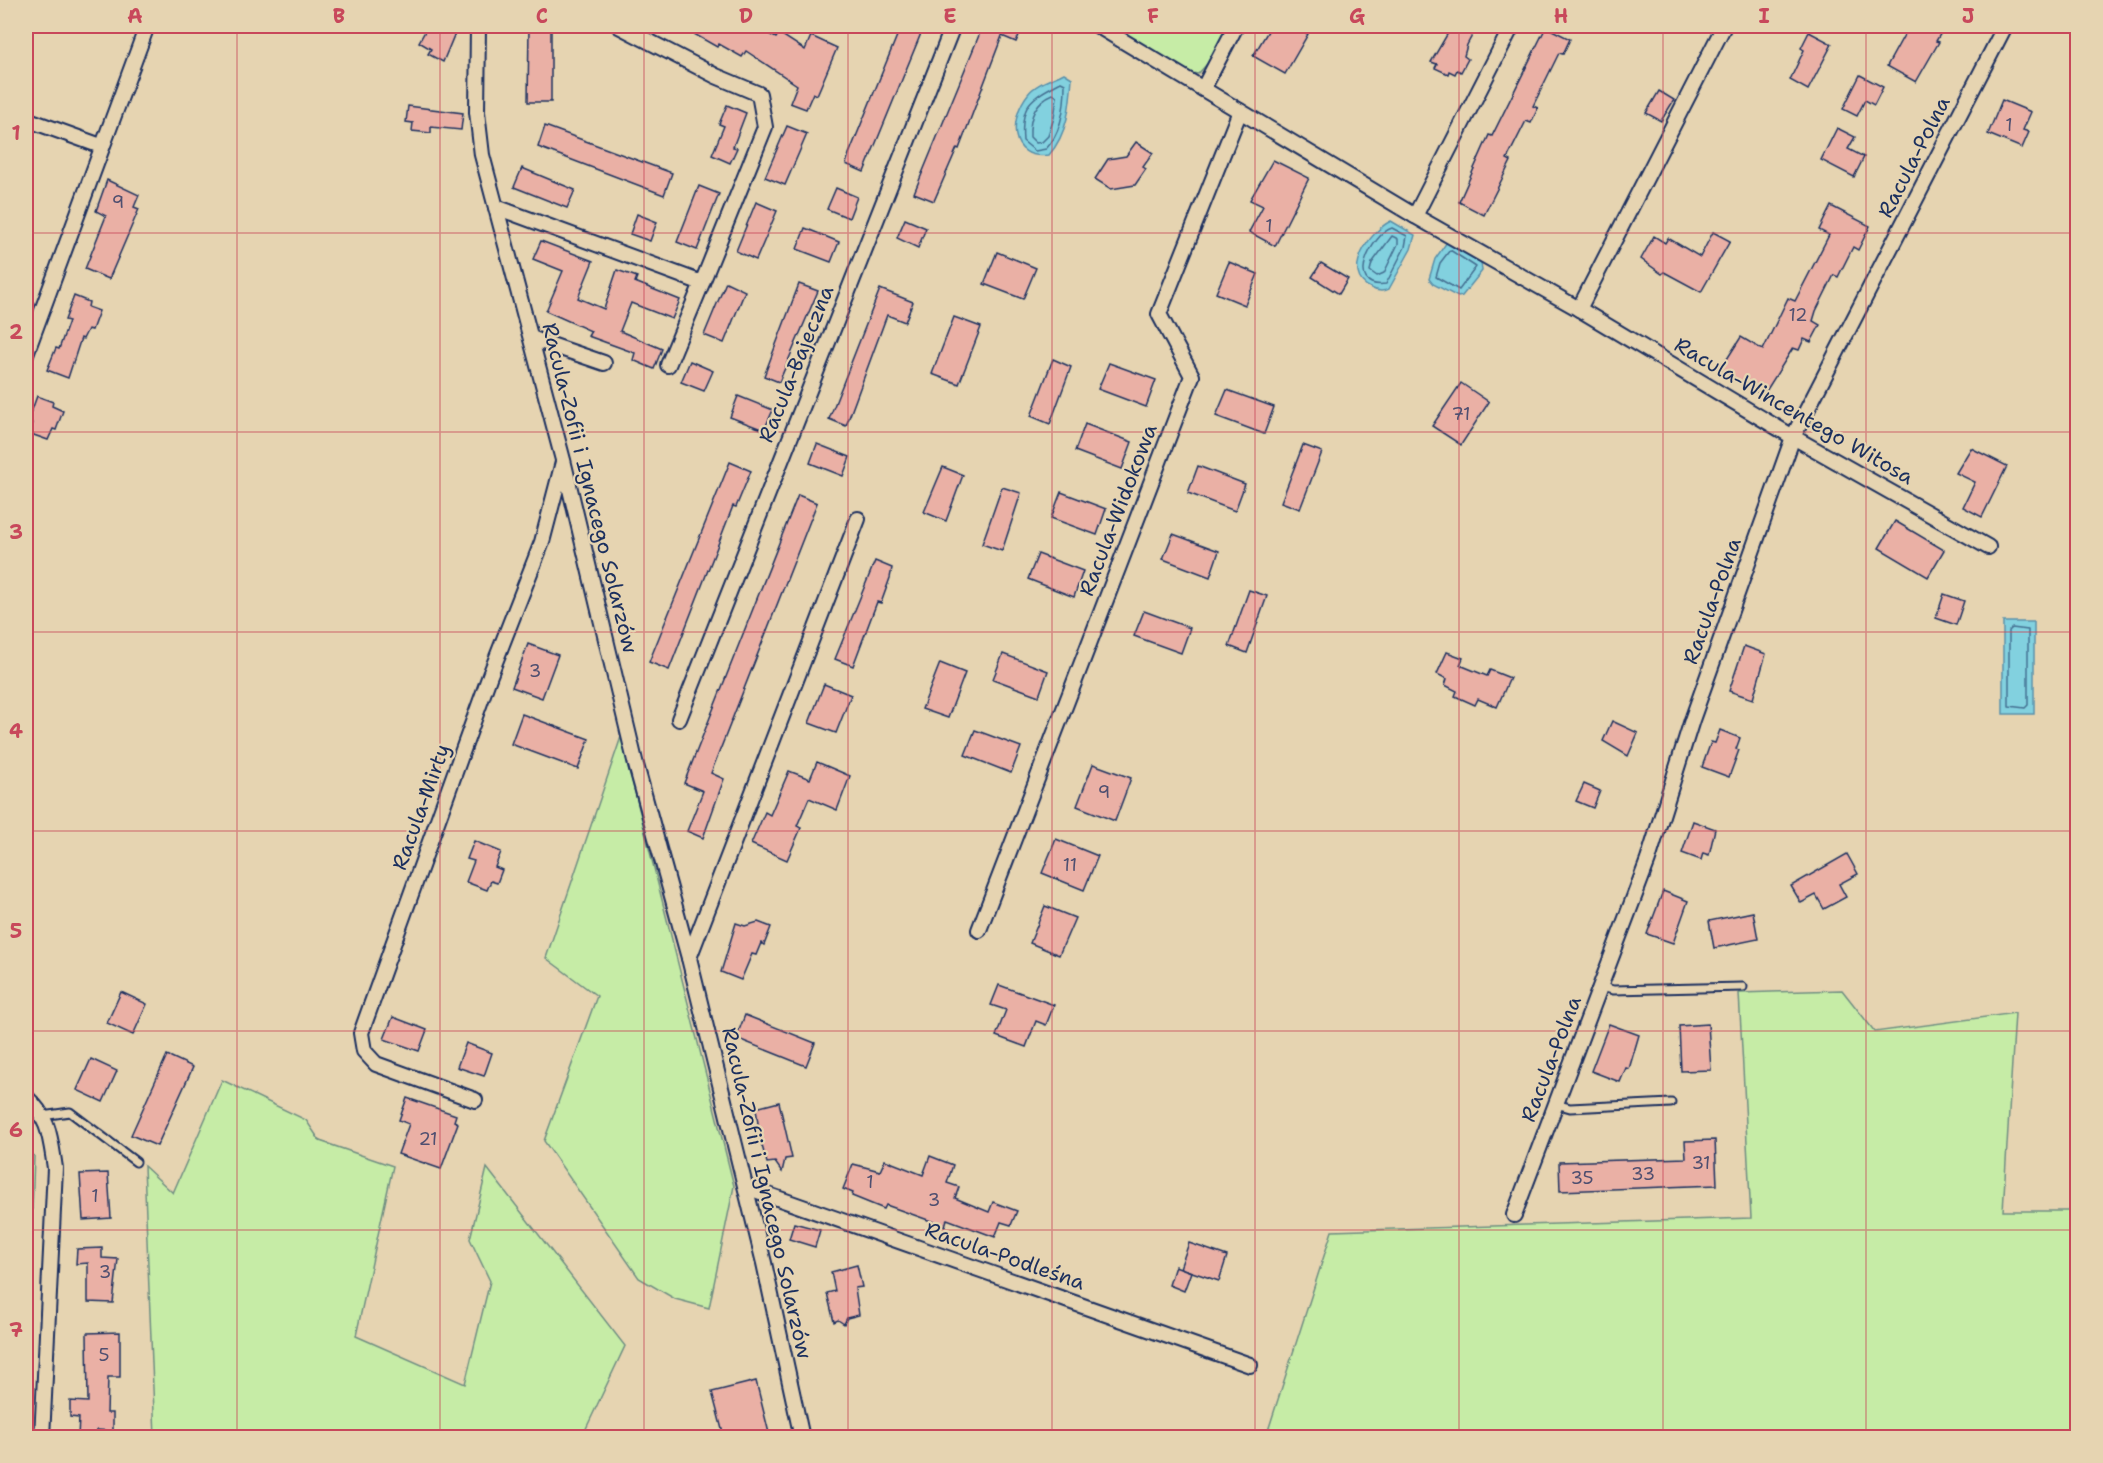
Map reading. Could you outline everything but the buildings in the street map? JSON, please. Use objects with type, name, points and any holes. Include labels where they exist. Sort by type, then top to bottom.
[{"type":"street","points":[[26,354],[147,26]]},
{"type":"street","name":"Racula-Zofii i Ignacego Solarzów","points":[[478,26],[477,112],[482,155],[563,460],[636,765],[689,958],[746,1187],[802,1437]]},
{"type":"street","points":[[619,26],[727,81],[759,94],[765,127],[668,365]]},
{"type":"street","name":"Racula-Bajeczna","points":[[679,719],[953,26]]},
{"type":"street","name":"Racula-Wincentego Witosa","points":[[1102,26],[1415,216],[1579,309],[1793,437],[1988,547]]},
{"type":"street","points":[[1203,89],[1236,26]]},
{"type":"street","points":[[1415,216],[1512,26]]},
{"type":"street","points":[[1579,309],[1724,26]]},
{"type":"street","name":"Racula-Polna","points":[[1514,1215],[1602,987],[1648,860],[1692,720],[1793,437],[2005,26]]},
{"type":"street","name":"Racula-Widokowa","points":[[979,930],[1192,376],[1159,314],[1240,111]]},
{"type":"street","points":[[26,119],[101,146]]},
{"type":"street","points":[[496,207],[702,283]]},
{"type":"street","points":[[531,338],[604,363]]},
{"type":"street","name":"Racula-Mirty","points":[[475,1100],[376,1064],[364,1051],[361,1033],[490,675],[542,542],[563,460]]},
{"type":"street","points":[[689,958],[858,519]]},
{"type":"street","points":[[26,1097],[49,1128],[55,1168],[42,1437]]},
{"type":"street","name":"Racula-Podleśna","points":[[746,1187],[1250,1365]]},
{"type":"lane","points":[[1602,987],[1613,990],[1743,987]]},
{"type":"lane","points":[[1556,1104],[1570,1108],[1671,1103]]},
{"type":"lane","points":[[42,1116],[70,1112],[136,1162]]},
{"type":"green space","points":[[1115,26],[1230,26],[1216,54],[1198,74],[1186,72]]},
{"type":"green space","points":[[621,737],[734,1186],[709,1308],[675,1299],[639,1278],[544,1141],[597,996],[546,958]]},
{"type":"green space","points":[[1842,990],[1875,1032],[2015,1013],[2003,1211],[2069,1211],[2077,1189],[2077,1437],[1266,1437],[1332,1231],[1751,1218],[1739,993]]},
{"type":"green space","points":[[222,1080],[306,1120],[320,1141],[393,1166],[356,1336],[465,1384],[490,1281],[470,1239],[487,1168],[625,1346],[583,1435],[588,1437],[155,1437],[144,1166],[173,1193]]},
{"type":"green space","points":[[26,1151],[34,1156],[26,1381]]},
{"type":"water","points":[[1064,73],[1072,78],[1069,109],[1060,138],[1049,155],[1036,155],[1026,151],[1019,145],[1016,136],[1017,114],[1028,94],[1035,87]]},
{"type":"water","points":[[1391,221],[1415,235],[1411,249],[1389,289],[1377,290],[1362,282],[1358,273],[1358,263],[1367,243]]},
{"type":"water","points":[[1447,242],[1481,262],[1482,271],[1462,296],[1458,297],[1433,284],[1429,279],[1435,259]]},
{"type":"water","points":[[2003,622],[2034,622],[2034,714],[2003,714]]}]
